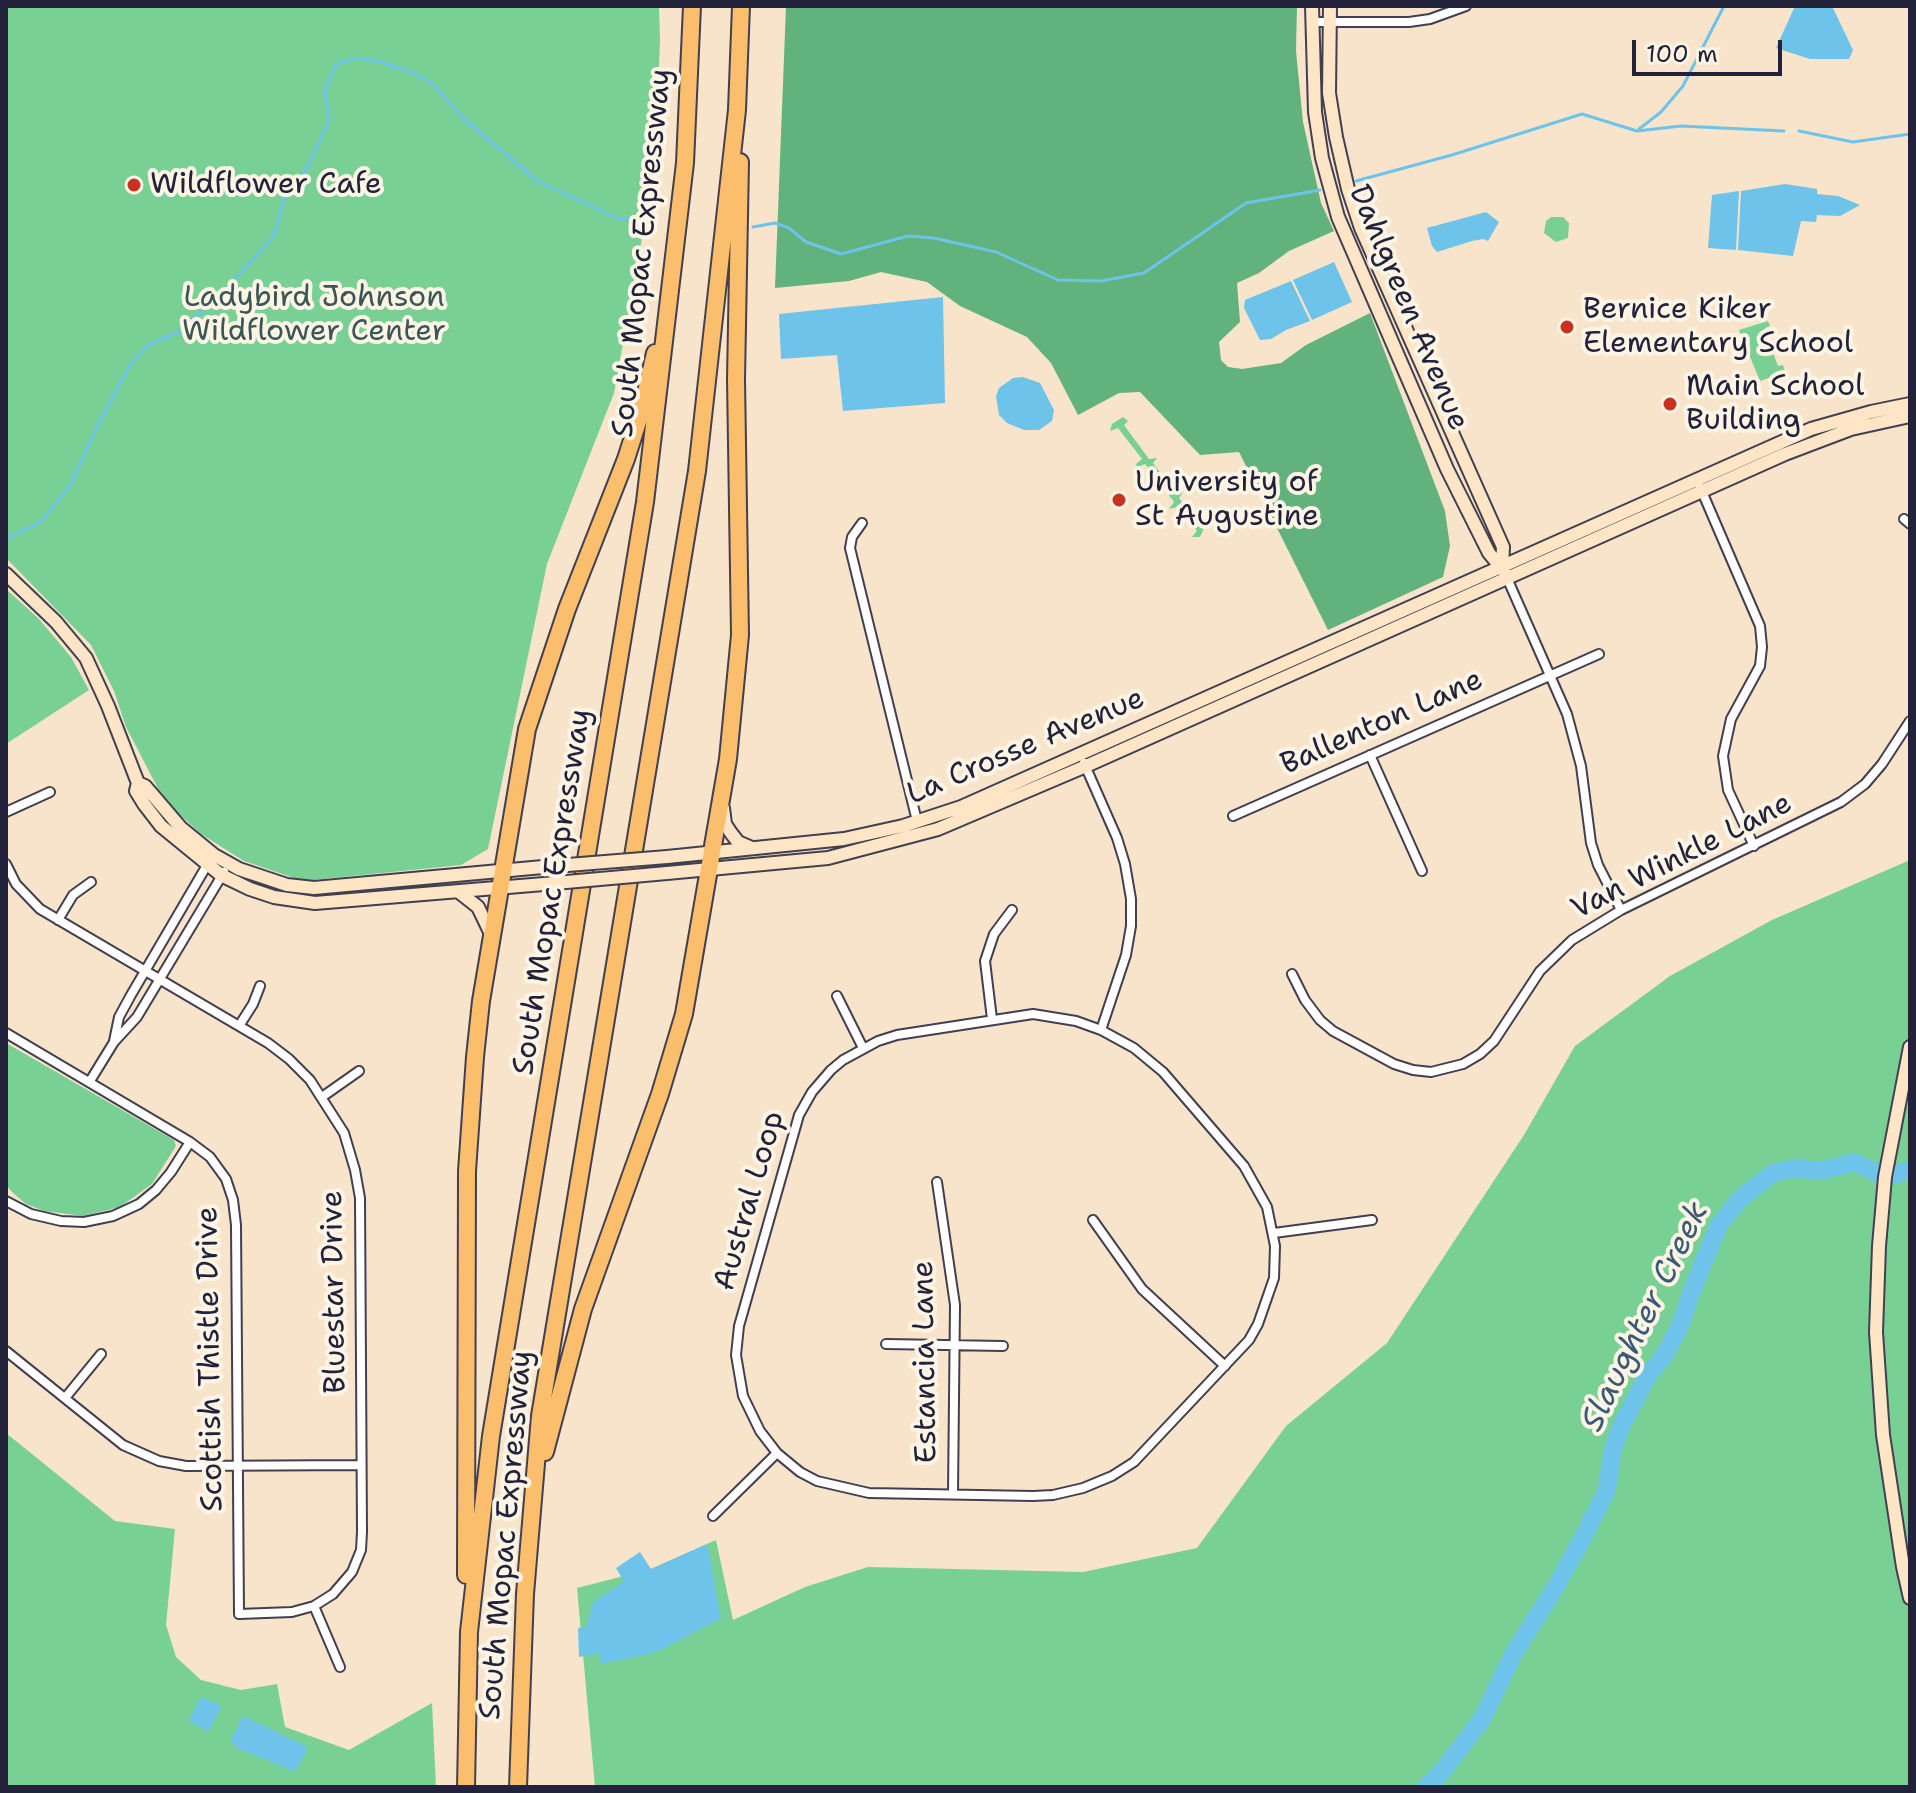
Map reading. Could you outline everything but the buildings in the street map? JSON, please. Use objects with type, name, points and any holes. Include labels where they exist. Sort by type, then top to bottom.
[{"type":"highway","name":"South Mopac Expressway","points":[[466,1787],[469,1632],[491,1436],[632,590],[685,163],[692,6]]},
{"type":"highway","name":"South Mopac Expressway","points":[[518,1787],[523,1622],[540,1416],[697,471],[737,110],[741,6]]},
{"type":"highway","points":[[533,1500],[583,1309],[660,1094],[684,1014],[728,759],[740,635],[736,379],[740,176],[737,110]]},
{"type":"highway","points":[[469,1632],[466,1574],[467,1171],[475,1057],[493,937],[527,729],[567,609],[626,459],[642,409],[671,289]]},
{"type":"street","name":"Dahlgreen Avenue","points":[[1312,6],[1313,93],[1318,140],[1338,217],[1447,469],[1489,553],[1505,572],[1567,714],[1578,751],[1591,843],[1598,865],[1621,910]]},
{"type":"street","name":"Dahlgreen Avenue","points":[[1330,6],[1329,93],[1348,189],[1361,228],[1503,547],[1505,572]]},
{"type":"street","points":[[1312,22],[1409,22],[1430,19],[1466,6]]},
{"type":"street","name":"La Crosse Avenue","points":[[225,870],[314,888],[667,857],[709,861],[828,858],[908,838],[977,814],[1083,761],[1700,486],[1811,429],[1904,411]]},
{"type":"street","points":[[1700,486],[1758,618],[1762,638],[1760,666],[1726,731],[1723,756],[1728,790],[1754,846]]},
{"type":"street","points":[[862,523],[852,537],[850,548],[917,821]]},
{"type":"street","name":"La Crosse Avenue","points":[[6,574],[56,622],[86,658],[138,783],[145,786],[210,860],[250,889],[274,897],[315,903],[667,873],[752,848],[828,842],[917,821],[1083,761]]},
{"type":"street","name":"Ballenton Lane","points":[[1233,816],[1599,654]]},
{"type":"street","name":"Van Winkle Lane","points":[[1292,974],[1310,1008],[1333,1031],[1404,1068],[1444,1070],[1463,1064],[1488,1048],[1525,991],[1551,960],[1584,931],[1621,910],[1829,810],[1854,793],[1882,764],[1910,721]]},
{"type":"street","points":[[1370,755],[1422,871]]},
{"type":"street","points":[[1083,761],[1117,838],[1131,899],[1131,926],[1126,955],[1101,1030]]},
{"type":"street","points":[[6,812],[50,792]]},
{"type":"street","points":[[721,797],[725,824],[738,842],[752,848]]},
{"type":"street","points":[[114,1042],[119,1017],[210,860]]},
{"type":"street","name":"Bluestar Drive","points":[[6,864],[23,893],[58,920],[239,1026],[289,1059],[322,1097],[348,1144],[360,1198],[362,1532],[358,1561],[340,1586],[314,1606]]},
{"type":"street","points":[[90,1081],[114,1042],[129,1029],[225,870]]},
{"type":"street","points":[[58,920],[73,895],[91,882]]},
{"type":"street","points":[[459,892],[479,909],[493,937]]},
{"type":"street","points":[[992,1019],[985,961],[994,934],[1012,910]]},
{"type":"street","points":[[239,1026],[260,986]]},
{"type":"street","points":[[837,996],[863,1048]]},
{"type":"street","name":"Austral Loop","points":[[1033,1014],[1076,1021],[1101,1030],[1149,1059],[1244,1166],[1262,1194],[1274,1233],[1274,1278],[1265,1309],[1249,1340],[1155,1442],[1134,1462],[1112,1476],[1071,1492],[1053,1495],[869,1493],[833,1487],[800,1472],[777,1453],[760,1431],[743,1396],[736,1355],[739,1326],[799,1115],[812,1092],[831,1070],[863,1048],[897,1035],[992,1019],[1033,1014]]},
{"type":"street","name":"Scottish Thistle Drive","points":[[6,1033],[203,1150],[219,1167],[231,1189],[235,1211],[239,1614],[292,1612],[314,1606]]},
{"type":"street","points":[[1910,1047],[1885,1177],[1876,1332],[1889,1481],[1910,1598]]},
{"type":"street","points":[[322,1097],[359,1071]]},
{"type":"street","points":[[6,1214],[9,1203],[44,1218],[61,1221],[84,1222],[113,1216],[139,1204],[156,1190],[190,1142]]},
{"type":"street","name":"Estancia Lane","points":[[937,1182],[955,1294],[953,1493]]},
{"type":"street","points":[[1093,1220],[1142,1289],[1225,1366]]},
{"type":"street","points":[[1274,1233],[1372,1220]]},
{"type":"street","points":[[886,1344],[1003,1346]]},
{"type":"street","points":[[6,1351],[123,1445],[147,1457],[186,1466],[361,1465]]},
{"type":"street","points":[[65,1398],[101,1354]]},
{"type":"street","points":[[713,1516],[777,1453]]},
{"type":"street","points":[[1899,1535],[1910,1571]]},
{"type":"street","points":[[314,1606],[340,1667]]},
{"type":"green space","name":"Ladybird Johnson Wildflower Center","points":[[6,6],[659,6],[655,166],[614,393],[547,564],[488,849],[461,865],[303,881],[244,861],[201,834],[164,800],[126,727],[114,691],[91,645],[6,558]]},
{"type":"green space","points":[[786,6],[1297,6],[1296,51],[1303,122],[1321,203],[1334,231],[1289,251],[1259,273],[1237,283],[1240,322],[1219,342],[1221,360],[1228,367],[1242,369],[1281,363],[1306,345],[1370,313],[1445,511],[1450,546],[1443,577],[1328,630],[1239,452],[1200,455],[1140,392],[1119,393],[1078,415],[1051,363],[1027,337],[960,306],[927,282],[881,272],[849,281],[775,288]]},
{"type":"green space","points":[[1551,217],[1563,217],[1569,223],[1568,238],[1556,242],[1544,233],[1546,221]]},
{"type":"green space","points":[[1768,321],[1770,326],[1765,328],[1776,361],[1778,366],[1783,365],[1785,372],[1760,381],[1739,330]]},
{"type":"green space","points":[[1123,417],[1128,421],[1124,425],[1149,459],[1157,458],[1153,463],[1176,494],[1183,492],[1179,498],[1201,526],[1206,524],[1200,537],[1192,537],[1197,531],[1178,507],[1169,509],[1174,502],[1145,464],[1137,467],[1136,464],[1142,459],[1118,428],[1110,431],[1112,424]]},
{"type":"green space","points":[[6,589],[39,619],[71,657],[89,690],[6,744]]},
{"type":"green space","points":[[1910,860],[1910,1787],[595,1787],[577,1588],[651,1569],[716,1540],[733,1620],[805,1587],[868,1567],[1083,1572],[1197,1548],[1286,1426],[1387,1343],[1524,1135],[1575,1046],[1670,976],[1772,920]]},
{"type":"green space","points":[[6,1043],[174,1140],[176,1146],[152,1184],[120,1207],[83,1216],[44,1211],[26,1204],[13,1193],[6,1185]]},
{"type":"green space","points":[[6,1433],[115,1521],[175,1529],[166,1625],[176,1657],[201,1680],[241,1690],[277,1684],[285,1727],[349,1750],[432,1703],[436,1787],[6,1787]]},
{"type":"water","points":[[1795,6],[1832,6],[1853,50],[1849,59],[1810,59],[1776,48]]},
{"type":"water","points":[[1785,184],[1817,189],[1817,194],[1838,196],[1860,205],[1840,216],[1817,215],[1816,222],[1801,221],[1793,256],[1738,250],[1741,191]]},
{"type":"water","points":[[1739,191],[1736,250],[1708,248],[1712,195]]},
{"type":"water","points":[[1486,212],[1499,222],[1488,241],[1472,241],[1437,252],[1432,246],[1427,228]]},
{"type":"water","points":[[1334,262],[1352,302],[1312,320],[1293,280]]},
{"type":"water","points":[[1291,281],[1310,321],[1271,339],[1260,340],[1244,308],[1245,300]]},
{"type":"water","points":[[943,297],[945,403],[843,411],[837,355],[781,359],[779,314]]},
{"type":"water","points":[[1023,377],[1040,383],[1054,410],[1052,421],[1039,430],[1024,430],[1007,423],[999,415],[996,396],[999,388],[1013,378]]},
{"type":"water","points":[[707,1544],[721,1618],[661,1650],[644,1655],[600,1664],[601,1653],[579,1657],[578,1628],[586,1627],[594,1601],[624,1582],[616,1568],[640,1552],[651,1569]]},
{"type":"water","points":[[204,1698],[221,1708],[208,1732],[189,1720],[199,1700]]},
{"type":"water","points":[[243,1716],[306,1746],[307,1750],[295,1772],[235,1747],[231,1740]]},
{"type":"waterway","points":[[1639,129],[1661,112],[1683,86],[1724,6]]},
{"type":"waterway","points":[[6,539],[41,522],[71,484],[130,365],[148,345],[179,332],[221,295],[274,236],[284,200],[296,187],[329,120],[325,91],[335,65],[356,58],[378,61],[411,72],[432,83],[463,118],[537,181],[620,219],[655,218]]},
{"type":"waterway","points":[[1356,181],[1582,114],[1637,131],[1681,126],[1784,131]]},
{"type":"waterway","points":[[1799,131],[1853,142],[1910,134]]},
{"type":"waterway","points":[[753,227],[775,223],[789,228],[806,242],[841,254],[908,236],[934,238],[996,252],[1058,280],[1101,281],[1144,273],[1246,203],[1320,190]]},
{"type":"waterway","name":"Slaughter Creek","points":[[1426,1787],[1442,1772],[1482,1719],[1514,1653],[1586,1532],[1607,1490],[1613,1448],[1622,1425],[1648,1375],[1664,1356],[1681,1324],[1719,1225],[1739,1200],[1773,1173],[1795,1168],[1820,1171],[1854,1162],[1885,1177],[1910,1170]]},
{"type":"place","name":"Wildflower Cafe","points":[[134,185]]},
{"type":"place","name":"Bernice Kiker Elementary School","points":[[1567,327]]},
{"type":"place","name":"Main School Building","points":[[1670,404]]},
{"type":"place","name":"University of St Augustine","points":[[1119,500]]}]
